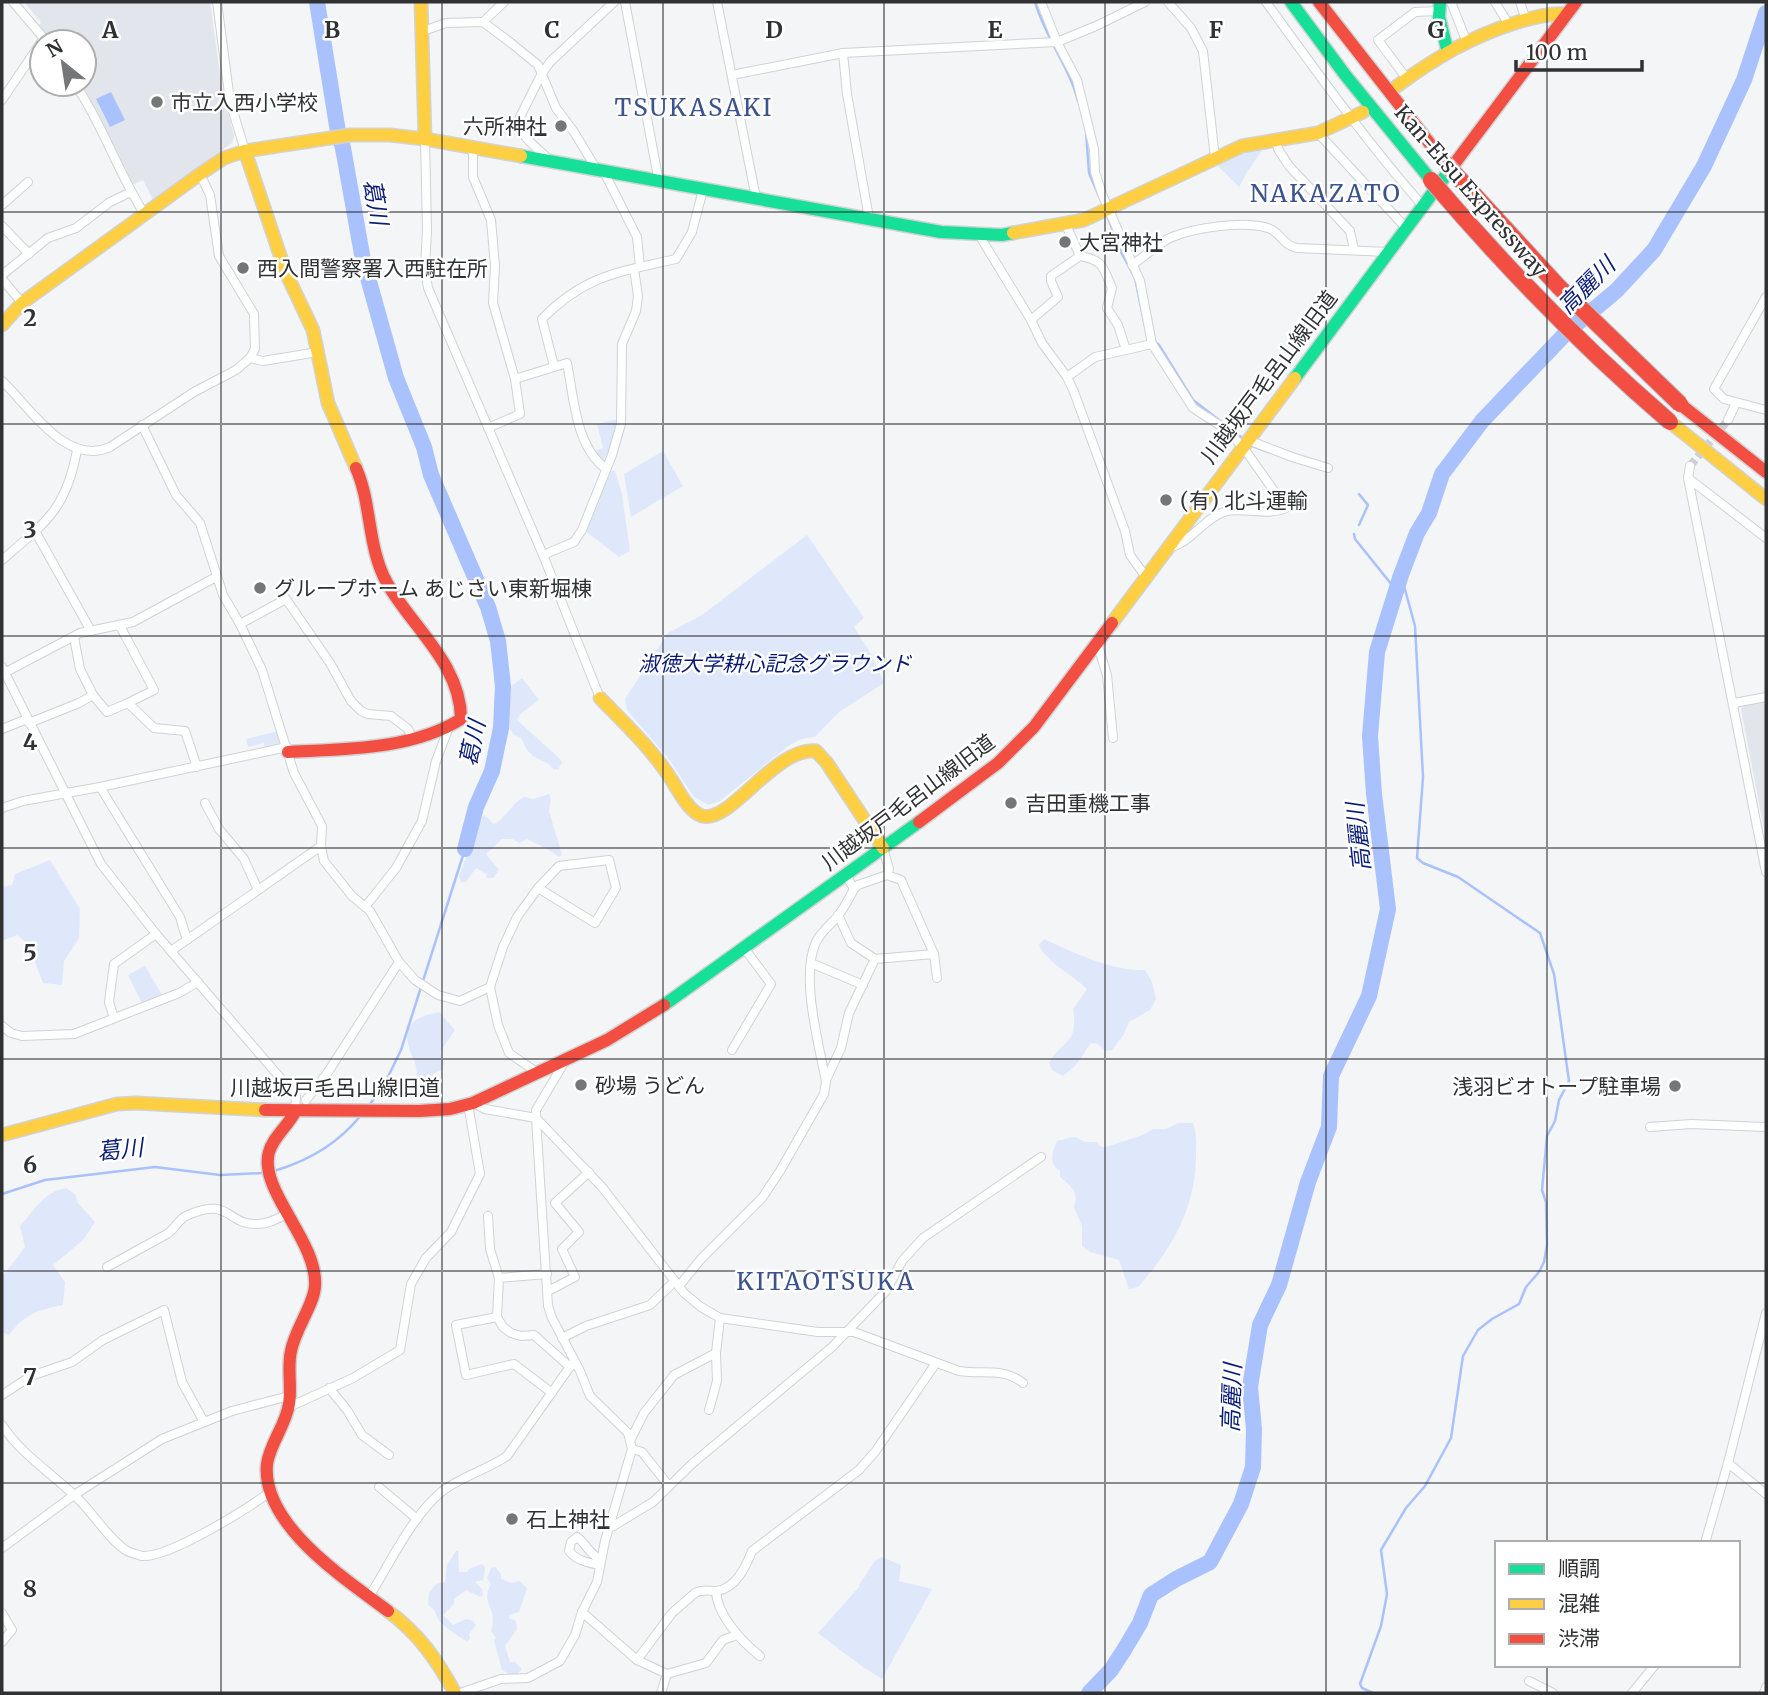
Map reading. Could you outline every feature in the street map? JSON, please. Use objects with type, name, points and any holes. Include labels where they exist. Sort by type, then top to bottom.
[{"type":"main road","points":[[421,2],[425,139]]},
{"type":"main road","name":"Kan-Etsu Expressway","points":[[1291,2],[1346,76],[1459,214],[1546,308],[1619,378],[1766,499]]},
{"type":"main road","name":"Kan-Etsu Expressway","points":[[1319,2],[1445,163],[1515,244],[1585,316],[1680,404],[1766,472]]},
{"type":"main road","points":[[1444,5],[1442,34],[1447,49]]},
{"type":"main road","points":[[1402,83],[1447,49],[1466,40],[1571,8]]},
{"type":"main road","name":"川越坂戸毛呂山線旧道","points":[[2,1135],[117,1104],[300,1106],[419,1111],[450,1109],[470,1104],[607,1040],[648,1016],[744,948],[850,882],[883,848],[971,785],[1007,755],[1034,727],[1571,8]]},
{"type":"main road","points":[[2,325],[23,303],[200,174],[224,158],[246,151],[351,135],[390,135],[425,139],[941,232],[1002,235],[1066,225],[1106,210],[1242,146],[1318,133],[1357,115]]},
{"type":"main road","points":[[246,151],[278,251],[308,318],[328,403],[359,475],[377,561],[396,595],[441,657],[461,706],[461,719],[449,727],[412,737],[366,747],[287,750]]},
{"type":"main road","points":[[600,698],[660,762],[691,809],[703,816],[714,816],[725,810],[785,760],[800,751],[812,749],[818,751],[827,763],[883,848]]},
{"type":"main road","points":[[300,1106],[268,1157],[270,1176],[307,1251],[315,1283],[313,1295],[300,1321],[290,1352],[289,1401],[267,1466],[271,1490],[285,1517],[309,1549],[412,1631],[435,1655],[457,1693]]},
{"type":"street","points":[[13,2],[35,28]]},
{"type":"street","points":[[217,2],[230,101],[246,151]]},
{"type":"street","points":[[483,22],[503,2]]},
{"type":"street","points":[[551,162],[524,136],[518,127],[519,119],[550,62],[614,2]]},
{"type":"street","points":[[625,2],[659,182]]},
{"type":"street","points":[[717,2],[756,198]]},
{"type":"street","points":[[1041,2],[1054,42],[1077,80],[1094,149],[1095,172],[1106,210],[1140,281],[1151,340],[1193,408],[1246,443],[1328,468]]},
{"type":"street","points":[[732,75],[843,53],[1054,42],[1096,26],[1145,2]]},
{"type":"street","points":[[1168,2],[1191,29],[1203,51],[1215,158]]},
{"type":"street","points":[[1266,2],[1357,115],[1422,205]]},
{"type":"street","points":[[1495,2],[1509,25]]},
{"type":"street","points":[[1520,2],[1525,20]]},
{"type":"street","points":[[1402,83],[1378,40],[1415,12],[1444,5],[1466,40]]},
{"type":"street","points":[[423,32],[446,23],[483,22],[538,65],[556,108],[601,172],[637,237],[638,296],[636,311],[622,344],[621,424],[612,455],[574,542],[543,555]]},
{"type":"street","points":[[843,53],[847,94],[869,218]]},
{"type":"street","points":[[2,100],[28,64]]},
{"type":"street","points":[[84,98],[145,215]]},
{"type":"street","points":[[1318,133],[1406,228]]},
{"type":"street","points":[[425,139],[426,279],[543,555],[600,698]]},
{"type":"street","points":[[1276,139],[1278,149],[1289,166],[1350,231],[1354,249]]},
{"type":"street","points":[[473,149],[473,177],[491,220],[495,266],[493,303],[515,379],[520,414],[488,428]]},
{"type":"street","points":[[2,381],[47,429],[78,450],[89,453],[99,452],[236,370],[250,358],[255,349],[254,314],[219,256],[210,195],[200,174]]},
{"type":"street","points":[[2,205],[29,181]]},
{"type":"street","points":[[554,366],[542,319],[591,281],[616,271],[676,259],[692,232],[703,190]]},
{"type":"street","points":[[23,303],[2,277],[48,238],[76,228],[110,202],[131,192]]},
{"type":"street","points":[[1132,265],[1173,237],[1202,229],[1238,224],[1268,228],[1288,247],[1388,252]]},
{"type":"street","points":[[1066,225],[1080,256]]},
{"type":"street","points":[[2,226],[29,254]]},
{"type":"street","points":[[979,235],[1042,342],[1067,377],[1125,531],[1130,555],[1146,577]]},
{"type":"street","points":[[1031,320],[1058,297],[1051,276],[1080,256],[1096,259],[1101,263],[1112,288],[1107,309],[1118,326],[1126,350]]},
{"type":"street","points":[[1766,297],[1714,389],[1724,399],[1766,410]]},
{"type":"street","points":[[1067,377],[1095,357],[1126,350],[1151,340]]},
{"type":"street","points":[[250,358],[263,361],[318,352]]},
{"type":"street","points":[[515,379],[567,363],[580,430],[595,460],[605,468]]},
{"type":"street","points":[[1728,420],[1736,403]]},
{"type":"street","points":[[142,425],[176,495],[200,523],[223,595],[269,686],[294,773],[322,826],[321,846],[324,861],[334,875],[370,911],[399,962],[415,980],[438,995],[460,1001],[489,987]]},
{"type":"street","points":[[1167,548],[1181,543],[1221,513],[1231,510],[1256,513],[1286,508],[1246,443]]},
{"type":"street","points":[[2,560],[59,506],[72,476],[78,450]]},
{"type":"street","points":[[1690,466],[1687,473],[1766,872]]},
{"type":"street","points":[[1688,478],[1766,538]]},
{"type":"street","points":[[35,531],[91,631]]},
{"type":"street","points":[[216,577],[133,622],[74,637],[3,670],[101,864],[156,934],[296,1096],[300,1106],[328,1072],[399,962]]},
{"type":"street","points":[[240,624],[286,599],[330,663],[351,701],[368,714],[391,716],[408,729],[412,737]]},
{"type":"street","points":[[74,637],[80,669],[93,695],[107,712],[154,690],[121,626]]},
{"type":"street","points":[[1097,643],[1107,676],[1113,738]]},
{"type":"street","points":[[2,729],[79,703],[93,695]]},
{"type":"street","points":[[1734,703],[1766,697]]},
{"type":"street","points":[[128,703],[154,728],[185,731],[197,767]]},
{"type":"street","points":[[366,907],[396,868],[422,821],[436,761],[449,727]]},
{"type":"street","points":[[2,808],[23,801],[287,750]]},
{"type":"street","points":[[100,788],[180,917],[187,940]]},
{"type":"street","points":[[205,803],[219,829],[244,859],[258,890]]},
{"type":"street","points":[[172,951],[321,846]]},
{"type":"street","points":[[883,848],[889,869],[887,875]]},
{"type":"street","points":[[538,888],[595,923],[617,888],[609,860],[559,866],[538,888],[517,918],[503,947],[489,987],[498,1025],[509,1053],[538,1073]]},
{"type":"street","points":[[826,1080],[813,1002],[811,963],[817,940],[838,915],[850,882],[858,885],[887,875],[901,880],[934,954],[937,978]]},
{"type":"street","points":[[838,915],[851,943],[875,958],[934,954]]},
{"type":"street","points":[[114,1018],[110,1002],[114,964],[156,934]]},
{"type":"street","points":[[732,1051],[771,984],[744,948]]},
{"type":"street","points":[[562,1338],[586,1325],[650,1305],[677,1283],[762,1198],[824,1094],[826,1080],[841,1048],[849,1013],[875,958]]},
{"type":"street","points":[[811,963],[863,985]]},
{"type":"street","points":[[2,1027],[22,1036],[74,1034],[179,993],[198,982]]},
{"type":"street","points":[[566,1059],[536,1110],[552,1318],[572,1364],[590,1396],[628,1433],[632,1444],[642,1452],[669,1486]]},
{"type":"street","points":[[2,1548],[74,1494],[162,1438],[232,1411],[289,1401],[329,1388],[353,1378],[400,1350],[411,1284],[426,1258],[451,1232],[480,1174],[470,1104],[536,1118],[589,1172],[693,1301],[720,1318],[818,1332],[849,1331],[936,1363],[968,1372],[994,1371],[1016,1377],[1023,1383]]},
{"type":"street","points":[[1650,1127],[1691,1124],[1766,1127]]},
{"type":"street","points":[[610,1528],[653,1502],[849,1331],[886,1292],[911,1249],[1041,1157]]},
{"type":"street","points":[[548,1291],[575,1277],[562,1249],[579,1233],[555,1203],[589,1172]]},
{"type":"street","points":[[107,1267],[176,1228],[179,1220],[204,1209],[221,1209],[246,1223],[256,1225],[289,1213]]},
{"type":"street","points":[[488,1216],[490,1249],[499,1278],[497,1317],[511,1333],[521,1336],[534,1335],[572,1364]]},
{"type":"street","points":[[499,1278],[547,1274]]},
{"type":"street","points":[[2,1395],[31,1376],[72,1362],[103,1340],[164,1310],[182,1382],[204,1422]]},
{"type":"street","points":[[1706,1541],[1766,1313]]},
{"type":"street","points":[[497,1317],[456,1325],[466,1375],[514,1364],[552,1394]]},
{"type":"street","points":[[709,1410],[717,1381],[716,1353],[720,1318]]},
{"type":"street","points":[[457,1693],[501,1679],[528,1678],[560,1661],[575,1635],[582,1612],[597,1582],[632,1444],[645,1413],[674,1375],[716,1353]]},
{"type":"street","points":[[637,1660],[672,1613],[687,1600],[699,1591],[716,1591],[731,1584],[745,1569],[755,1549],[859,1470],[875,1452],[936,1363]]},
{"type":"street","points":[[369,1597],[417,1519],[442,1491],[492,1467],[507,1456],[572,1364]]},
{"type":"street","points":[[329,1388],[362,1435],[389,1455]]},
{"type":"street","points":[[2,1425],[31,1459],[74,1494],[118,1543],[128,1551],[143,1556],[159,1553],[227,1521],[271,1490]]},
{"type":"street","points":[[1728,1463],[1766,1494]]},
{"type":"street","points":[[379,1487],[417,1519]]},
{"type":"street","points":[[716,1591],[737,1635],[760,1656]]},
{"type":"street","points":[[582,1612],[637,1660],[667,1674],[706,1663],[723,1640],[737,1635]]},
{"type":"street","points":[[2,1613],[12,1630],[2,1642]]},
{"type":"street","points":[[1632,1693],[1654,1667]]},
{"type":"street","points":[[661,1693],[667,1674]]},
{"type":"street","points":[[1530,1681],[1553,1693]]},
{"type":"street","points":[[1764,1693],[1766,1687]]},
{"type":"shaded area","name":"市立入西小学校","points":[[24,2],[210,2],[222,88],[234,136],[232,143],[153,200],[143,180],[132,185],[87,98],[98,98],[98,28],[41,28],[41,22]]},
{"type":"shaded area","points":[[1766,701],[1766,840],[1741,709],[1743,706]]},
{"type":"green space","points":[[1263,149],[1239,187],[1215,163],[1244,150]]},
{"type":"green space","points":[[618,419],[612,444],[602,464],[594,451],[603,448],[597,424]]},
{"type":"green space","points":[[663,451],[683,486],[631,517],[624,474]]},
{"type":"green space","points":[[607,471],[615,471],[622,494],[630,551],[619,557],[585,531]]},
{"type":"green space","name":"淑徳大学耕心記念グラウンド","points":[[807,535],[864,618],[854,627],[871,654],[884,683],[839,712],[815,737],[801,739],[788,746],[720,801],[708,805],[694,797],[669,759],[627,710],[625,699],[668,633],[702,615]]},
{"type":"green space","points":[[522,678],[539,700],[520,714],[517,720],[560,759],[562,762],[558,770],[532,755],[508,726],[510,687]]},
{"type":"green space","points":[[278,731],[281,745],[265,749],[264,743],[248,747],[246,739]]},
{"type":"green space","points":[[549,794],[549,811],[562,855],[559,857],[527,839],[520,843],[512,839],[502,839],[486,854],[499,870],[493,878],[487,878],[486,874],[476,868],[466,882],[461,882],[459,876],[481,818],[485,815],[494,824],[524,797],[533,799]]},
{"type":"green space","points":[[50,860],[80,909],[79,938],[64,961],[62,985],[43,983],[28,944],[17,935],[2,941],[2,887],[12,885],[15,874]]},
{"type":"green space","points":[[1044,939],[1080,955],[1120,968],[1145,970],[1152,982],[1156,999],[1150,1010],[1129,1022],[1112,1050],[1106,1051],[1096,1043],[1090,1044],[1076,1065],[1063,1076],[1052,1070],[1049,1063],[1072,1035],[1073,1009],[1087,989],[1047,957],[1039,945]]},
{"type":"green space","points":[[145,966],[162,995],[142,1003],[128,975]]},
{"type":"green space","points":[[439,1012],[455,1030],[440,1052],[444,1063],[442,1070],[434,1073],[431,1080],[425,1084],[418,1076],[407,1033],[413,1022]]},
{"type":"green space","points":[[1178,1123],[1193,1123],[1196,1135],[1195,1174],[1187,1210],[1171,1242],[1150,1273],[1138,1287],[1129,1289],[1119,1260],[1090,1252],[1082,1246],[1082,1226],[1074,1207],[1075,1194],[1060,1177],[1060,1171],[1052,1157],[1054,1149],[1057,1141],[1072,1137],[1106,1147],[1153,1129],[1166,1129]]},
{"type":"green space","points":[[66,1188],[75,1194],[78,1203],[95,1222],[83,1240],[53,1265],[65,1282],[63,1305],[32,1314],[9,1335],[2,1332],[2,1277],[25,1247],[20,1226],[51,1193]]},
{"type":"green space","points":[[456,1551],[459,1572],[467,1572],[482,1564],[485,1567],[483,1580],[475,1582],[482,1589],[483,1595],[480,1597],[466,1590],[454,1599],[454,1604],[443,1615],[453,1625],[466,1619],[473,1621],[476,1625],[467,1641],[443,1625],[428,1605],[429,1593],[436,1584],[445,1582],[447,1565]]},
{"type":"green space","points":[[882,1557],[901,1565],[899,1581],[932,1589],[882,1679],[818,1633],[860,1586],[875,1561]]},
{"type":"green space","points":[[495,1567],[501,1574],[501,1579],[512,1583],[519,1581],[527,1588],[519,1612],[509,1615],[509,1618],[516,1621],[517,1629],[505,1646],[510,1662],[515,1662],[522,1669],[516,1675],[502,1670],[494,1640],[496,1638],[491,1631],[493,1619],[487,1594],[491,1584],[487,1578],[491,1568]]},
{"type":"water","points":[[111,92],[125,120],[110,127],[96,99]]},
{"type":"waterway","name":"葛川","points":[[317,2],[338,132],[363,260],[396,378],[424,447],[431,475],[488,607],[498,641],[503,686],[501,728],[492,771],[476,807],[465,849]]},
{"type":"waterway","points":[[1035,2],[1078,101]]},
{"type":"waterway","name":"高麗川","points":[[1089,1693],[1111,1670],[1124,1650],[1140,1623],[1151,1595],[1210,1562],[1241,1504],[1253,1467],[1254,1429],[1250,1387],[1260,1325],[1279,1285],[1308,1182],[1329,1127],[1331,1076],[1369,996],[1388,909],[1370,736],[1377,652],[1417,533],[1429,513],[1442,474],[1482,421],[1568,331],[1616,291],[1654,250],[1704,166],[1744,80],[1766,13]]},
{"type":"waterway","points":[[1086,131],[1089,173],[1099,196]]},
{"type":"waterway","points":[[1108,218],[1135,278],[1146,331]]},
{"type":"waterway","points":[[1154,341],[1193,400],[1245,440]]},
{"type":"waterway","points":[[1250,445],[1266,451]]},
{"type":"waterway","points":[[1359,494],[1368,505],[1359,525]]},
{"type":"waterway","points":[[1354,534],[1355,539],[1396,590]]},
{"type":"waterway","points":[[1373,1693],[1362,1688],[1360,1684],[1381,1626],[1387,1594],[1381,1550],[1406,1508],[1425,1486],[1451,1438],[1463,1356],[1478,1330],[1519,1304],[1526,1287],[1544,1262],[1547,1245],[1546,1202],[1542,1190],[1547,1136],[1555,1121],[1559,1100],[1569,1081],[1554,974],[1540,933],[1458,877],[1417,858],[1423,777],[1415,626],[1401,575]]},
{"type":"waterway","name":"葛川","points":[[368,1107],[385,1083],[401,1050],[465,849]]},
{"type":"waterway","name":"葛川","points":[[274,1171],[322,1150],[343,1134],[361,1115]]},
{"type":"waterway","name":"葛川","points":[[2,1194],[45,1180],[155,1167],[220,1175],[264,1173]]},
{"type":"tunnel","points":[[1690,466],[1728,420]]},
{"type":"traffic: fast","points":[[1291,2],[1346,76],[1431,180]]},
{"type":"traffic: fast","points":[[1440,2],[1439,17],[1447,49]]},
{"type":"traffic: fast","points":[[521,156],[941,232],[1002,235],[1013,233]]},
{"type":"traffic: fast","points":[[1295,378],[1452,167]]},
{"type":"traffic: fast","points":[[664,1005],[919,822]]},
{"type":"traffic: slow","points":[[421,2],[425,139]]},
{"type":"traffic: slow","points":[[1397,86],[1440,57],[1485,34],[1536,17],[1566,14]]},
{"type":"traffic: slow","points":[[1013,233],[1084,220],[1242,146],[1318,133],[1363,112]]},
{"type":"traffic: slow","points":[[2,325],[22,303],[200,174],[224,158],[245,151],[350,135],[390,135],[521,156]]},
{"type":"traffic: slow","points":[[245,151],[286,273],[313,330],[328,403],[356,468]]},
{"type":"traffic: slow","points":[[1112,623],[1295,378]]},
{"type":"traffic: slow","points":[[1670,422],[1766,499]]},
{"type":"traffic: slow","points":[[600,698],[647,747],[692,810],[702,816],[714,815],[726,809],[785,761],[800,753],[816,751],[827,763],[883,848]]},
{"type":"traffic: slow","points":[[2,1135],[117,1104],[265,1110]]},
{"type":"traffic: slow","points":[[388,1611],[426,1648],[455,1693]]},
{"type":"traffic: jam","points":[[1319,2],[1445,163]]},
{"type":"traffic: jam","points":[[1452,167],[1576,2]]},
{"type":"traffic: jam","points":[[1445,163],[1559,287],[1680,404]]},
{"type":"traffic: jam","points":[[1431,180],[1546,306],[1670,422]]},
{"type":"traffic: jam","points":[[1680,404],[1766,472]]},
{"type":"traffic: jam","points":[[288,752],[399,742],[421,737],[461,719],[459,699],[444,663],[397,599],[381,569],[356,468]]},
{"type":"traffic: jam","points":[[919,822],[998,763],[1034,727],[1112,623]]},
{"type":"traffic: jam","points":[[265,1110],[419,1111],[450,1109],[473,1103],[607,1040],[664,1005]]},
{"type":"traffic: jam","points":[[295,1112],[271,1147],[268,1167],[272,1183],[308,1251],[315,1286],[291,1351],[289,1404],[267,1464],[269,1487],[277,1508],[310,1548],[330,1567],[388,1611]]},
{"type":"place","name":"市立入西小学校","points":[[157,102]]},
{"type":"place","name":"六所神社","points":[[561,126]]},
{"type":"place","name":"大宮神社","points":[[1065,242]]},
{"type":"place","name":"西入間警察署入西駐在所","points":[[243,268]]},
{"type":"place","name":"(有) 北斗運輸","points":[[1166,500]]},
{"type":"place","name":"グループホーム あじさい東新堀棟","points":[[260,588]]},
{"type":"place","name":"吉田重機工事","points":[[1011,803]]},
{"type":"place","name":"砂場 うどん","points":[[581,1085]]},
{"type":"place","name":"浅羽ビオトープ駐車場","points":[[1675,1086]]},
{"type":"place","name":"石上神社","points":[[512,1519]]},
{"type":"district","name":"TSUKASAKI","points":[[694,107]]},
{"type":"district","name":"NAKAZATO","points":[[1326,193]]},
{"type":"district","name":"KITAOTSUKA","points":[[826,1281]]}]
